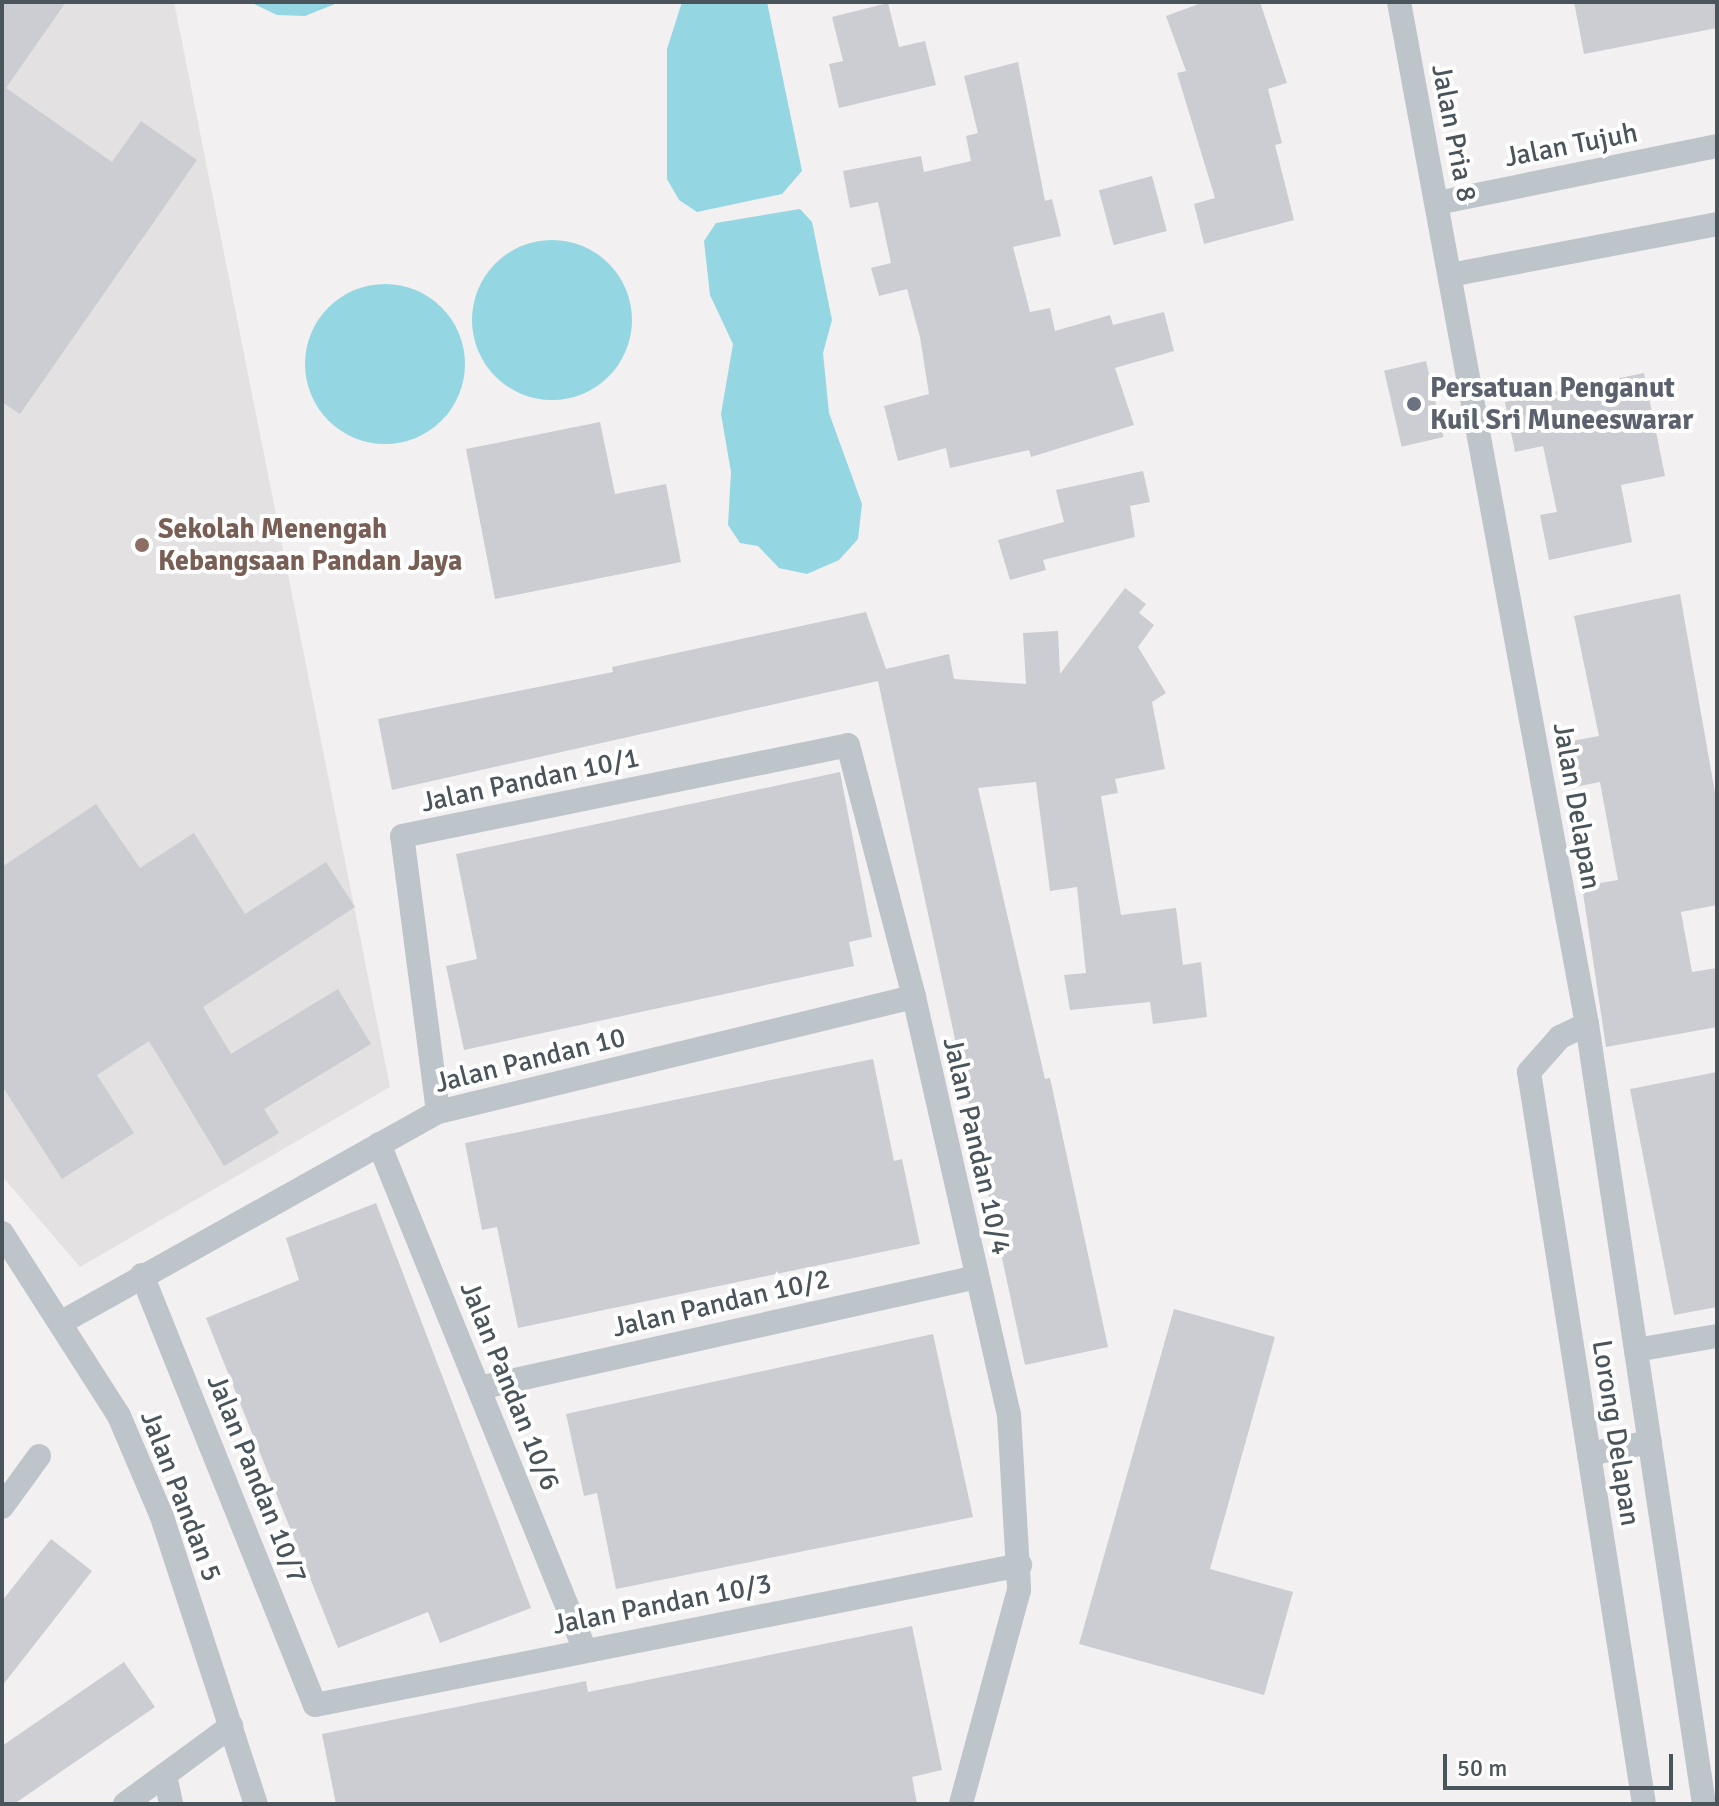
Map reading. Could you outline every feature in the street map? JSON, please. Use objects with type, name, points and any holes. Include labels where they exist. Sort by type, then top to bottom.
[{"type":"street","name":"Jalan Pria 8","points":[[1399,2],[1450,275]]},
{"type":"street","name":"Jalan Tujuh","points":[[1437,203],[1717,146]]},
{"type":"street","points":[[1450,275],[1717,224]]},
{"type":"street","name":"Jalan Delapan","points":[[1450,275],[1587,1024],[1636,1350]]},
{"type":"street","name":"Jalan Pandan 10/4","points":[[848,745],[914,997],[1009,1414],[1020,1565],[1019,1590],[961,1804]]},
{"type":"street","name":"Jalan Pandan 10/1","points":[[438,1112],[402,836],[848,745]]},
{"type":"street","name":"Jalan Pandan 10","points":[[62,1322],[438,1112],[914,997]]},
{"type":"street","name":"Lorong Delapan","points":[[1587,1024],[1560,1037],[1529,1072],[1644,1804]]},
{"type":"street","name":"Jalan Pandan 10/6","points":[[379,1144],[585,1650]]},
{"type":"street","name":"Jalan Pandan 5","points":[[2,1233],[62,1322],[119,1416],[162,1517],[256,1804]]},
{"type":"street","name":"Jalan Pandan 10/7","points":[[142,1275],[315,1705]]},
{"type":"street","name":"Jalan Pandan 10/2","points":[[479,1388],[977,1277]]},
{"type":"street","points":[[1636,1350],[1717,1336]]},
{"type":"street","name":"Lorong Delapan","points":[[1636,1350],[1704,1804]]},
{"type":"street","points":[[1589,1454],[1650,1442]]},
{"type":"street","points":[[2,1507],[39,1456]]},
{"type":"street","name":"Jalan Pandan 10/3","points":[[315,1705],[1020,1565]]},
{"type":"street","points":[[125,1804],[231,1726]]},
{"type":"street","points":[[165,1775],[171,1804]]},
{"type":"shaded area","name":"Sekolah Menengah Kebangsaan Pandan Jaya","points":[[2,2],[174,2],[390,1087],[80,1267],[2,1176]]},
{"type":"water","points":[[250,2],[340,2],[305,16],[277,15]]},
{"type":"water","points":[[682,2],[767,2],[802,171],[782,194],[697,212],[679,200],[667,179],[667,49]]},
{"type":"water","points":[[800,209],[812,222],[832,320],[823,353],[829,413],[862,504],[858,539],[839,560],[807,574],[779,568],[758,546],[740,543],[728,525],[731,472],[721,414],[733,344],[710,295],[704,241],[716,223]]},
{"type":"water","points":[[552,240],[583,246],[609,263],[626,289],[632,320],[626,351],[609,377],[583,394],[552,400],[521,394],[495,377],[478,351],[472,320],[478,289],[495,263],[521,246]]},
{"type":"water","points":[[385,284],[416,290],[442,307],[459,333],[465,364],[459,395],[442,421],[416,438],[385,444],[354,438],[328,421],[311,395],[305,364],[311,333],[328,307],[354,290]]},
{"type":"building","points":[[2,2],[66,2],[6,88],[112,162],[141,121],[197,160],[20,414],[2,402]]},
{"type":"building","points":[[1204,2],[1260,2],[1287,83],[1268,89],[1282,143],[1275,145],[1294,220],[1204,244],[1194,204],[1215,198],[1177,73],[1186,71],[1166,16]]},
{"type":"building","points":[[1574,2],[1717,2],[1717,28],[1584,54]]},
{"type":"building","points":[[888,3],[899,47],[925,41],[936,85],[839,108],[829,64],[843,61],[832,17]]},
{"type":"building","points":[[1018,62],[1045,201],[1052,199],[1061,236],[1013,247],[1030,312],[1050,308],[1055,331],[1110,315],[1113,325],[1164,312],[1174,351],[1115,368],[1134,425],[1031,457],[1029,450],[950,468],[946,448],[898,461],[884,406],[929,394],[920,337],[907,289],[879,296],[871,268],[891,263],[878,202],[850,208],[843,171],[921,156],[924,172],[971,161],[966,136],[978,133],[964,76]]},
{"type":"building","points":[[1152,176],[1167,231],[1114,245],[1099,190]]},
{"type":"building","name":"Persatuan Penganut Kuil Sri Muneeswarar","points":[[1426,361],[1444,437],[1402,447],[1384,371]]},
{"type":"building","points":[[1644,373],[1665,476],[1621,485],[1632,542],[1549,560],[1540,515],[1557,512],[1543,446],[1515,452],[1505,402]]},
{"type":"building","points":[[600,422],[615,494],[666,484],[681,562],[495,599],[466,449]]},
{"type":"building","points":[[1143,471],[1150,502],[1130,506],[1135,537],[1043,560],[1046,570],[1010,580],[998,540],[1064,522],[1056,490]]},
{"type":"building","points":[[1125,588],[1146,604],[1139,613],[1154,625],[1138,647],[1166,693],[1152,702],[1165,769],[1115,779],[1118,793],[1101,796],[1121,915],[1176,908],[1183,965],[1201,962],[1207,1017],[1153,1024],[1150,1002],[1070,1010],[1064,975],[1086,973],[1077,887],[1050,891],[1036,782],[978,788],[1045,1079],[1050,1078],[1108,1347],[1025,1365],[878,681],[392,790],[378,719],[613,672],[612,667],[866,612],[886,669],[949,654],[954,679],[1026,684],[1023,633],[1058,631],[1060,674]]},
{"type":"building","points":[[1680,594],[1717,804],[1717,905],[1681,912],[1692,972],[1717,968],[1717,1027],[1606,1047],[1582,886],[1618,880],[1600,782],[1569,788],[1561,743],[1599,736],[1574,616]]},
{"type":"building","points":[[840,772],[872,937],[849,942],[854,966],[464,1050],[446,966],[477,959],[456,854]]},
{"type":"building","points":[[96,804],[140,868],[194,833],[245,914],[326,862],[355,907],[203,1007],[231,1054],[338,989],[371,1044],[264,1109],[279,1133],[224,1166],[149,1041],[97,1075],[134,1133],[62,1179],[2,1086],[2,867]]},
{"type":"building","points":[[873,1059],[894,1161],[902,1159],[920,1244],[518,1328],[497,1227],[482,1230],[465,1143]]},
{"type":"building","points":[[1717,1072],[1717,1307],[1674,1315],[1630,1089]]},
{"type":"building","points":[[376,1203],[531,1608],[440,1643],[428,1612],[338,1648],[206,1318],[299,1280],[286,1238]]},
{"type":"building","points":[[1174,1309],[1275,1337],[1210,1569],[1293,1592],[1264,1695],[1079,1644]]},
{"type":"building","points":[[933,1334],[973,1517],[616,1589],[597,1493],[584,1496],[566,1414]]},
{"type":"building","points":[[51,1539],[92,1571],[2,1686],[2,1601]]},
{"type":"building","points":[[912,1626],[942,1770],[912,1777],[917,1804],[336,1804],[322,1734],[586,1681],[588,1692]]},
{"type":"building","points":[[124,1662],[155,1707],[14,1804],[2,1804],[2,1746]]},
{"type":"place","name":"Persatuan Penganut Kuil Sri Muneeswarar","points":[[1414,404]]},
{"type":"place","name":"Sekolah Menengah Kebangsaan Pandan Jaya","points":[[142,545]]}]
